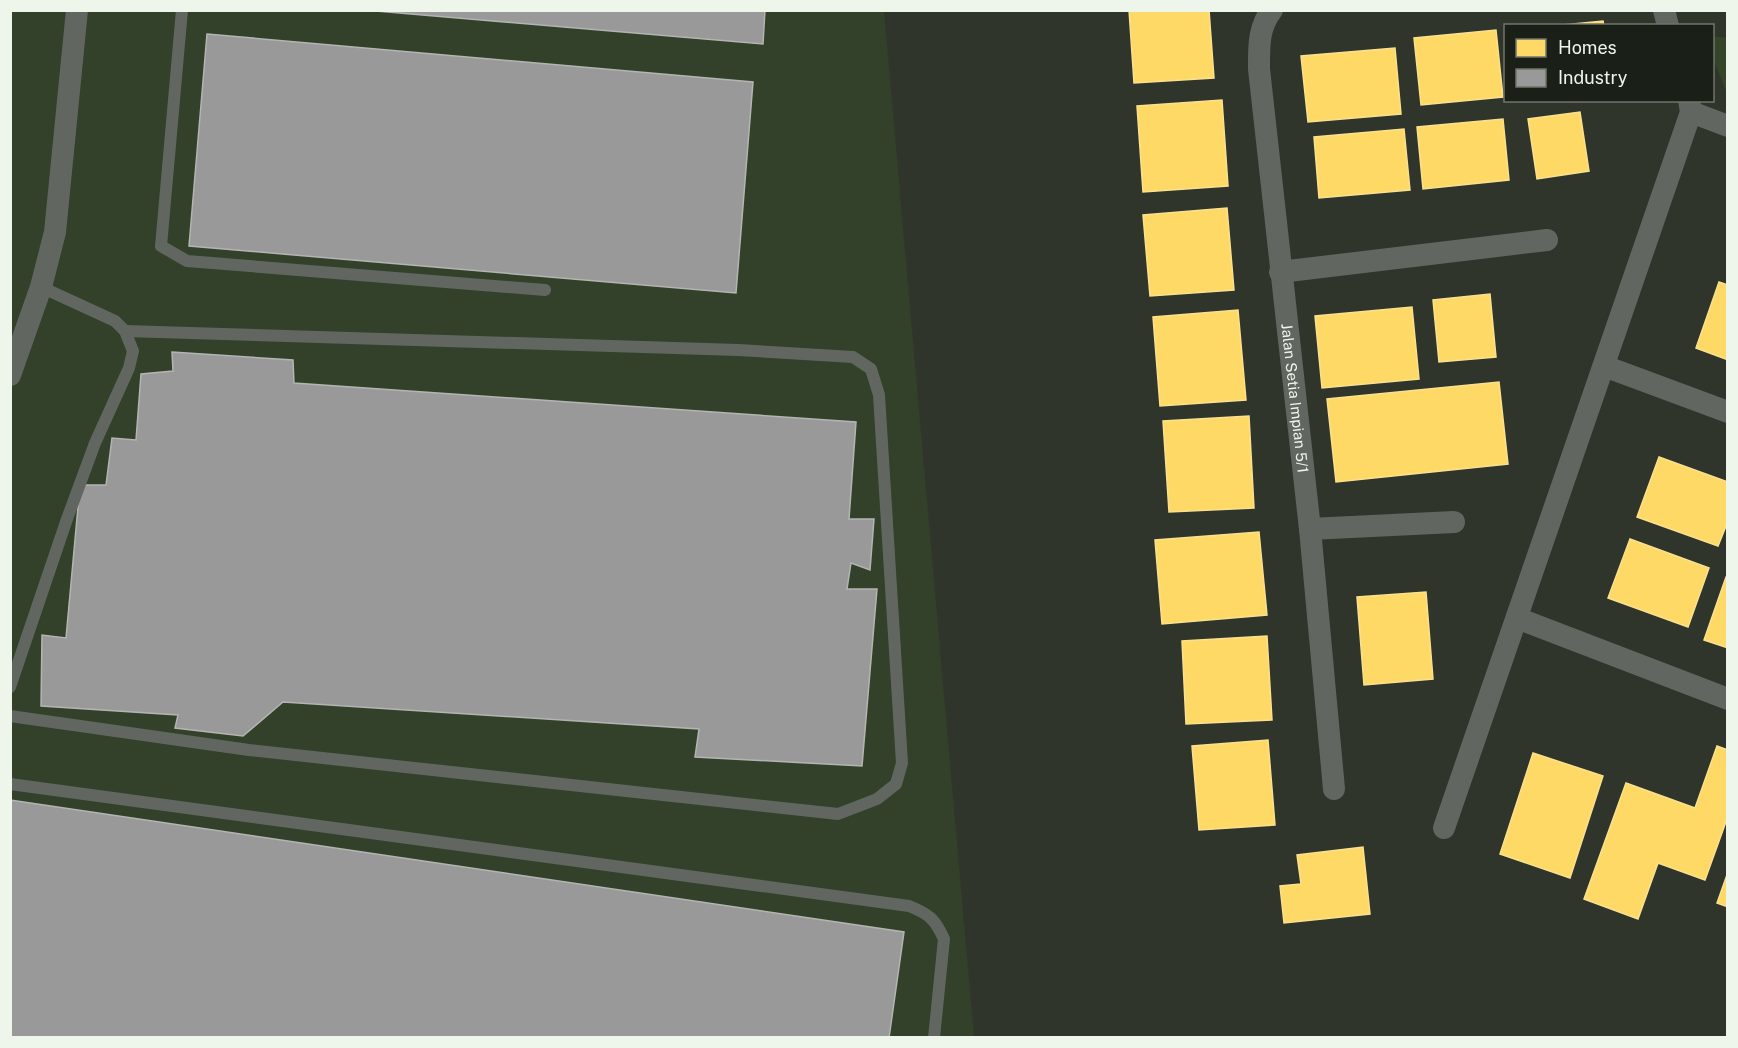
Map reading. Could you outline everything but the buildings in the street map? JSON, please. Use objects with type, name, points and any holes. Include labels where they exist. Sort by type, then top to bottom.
[{"type":"street","points":[[10,375],[40,287],[55,232],[77,10]]},
{"type":"street","name":"Jalan Setia Impian 5/1","points":[[1272,10],[1258,40],[1259,69],[1310,528],[1334,789]]},
{"type":"street","points":[[1444,828],[1604,366],[1690,106],[1728,126]]},
{"type":"street","points":[[1280,272],[1547,240]]},
{"type":"street","points":[[1604,366],[1728,412]]},
{"type":"street","points":[[1310,528],[1454,522]]},
{"type":"street","points":[[1517,618],[1728,699]]},
{"type":"lane","points":[[182,10],[160,246],[187,261],[545,290]]},
{"type":"lane","points":[[10,687],[95,443],[129,368],[133,351],[125,331],[115,321],[40,287]]},
{"type":"lane","points":[[10,716],[249,750],[838,814],[877,799],[896,784],[902,764],[879,394],[871,369],[853,357],[738,350],[125,331]]},
{"type":"lane","points":[[10,784],[909,906],[927,913],[938,925],[944,939],[934,1038]]},
{"type":"shaded area","points":[[10,11],[884,11],[974,1037],[11,1037]]},
{"type":"shaded area","points":[[1714,36],[1727,38],[1727,93],[1714,60]]}]
